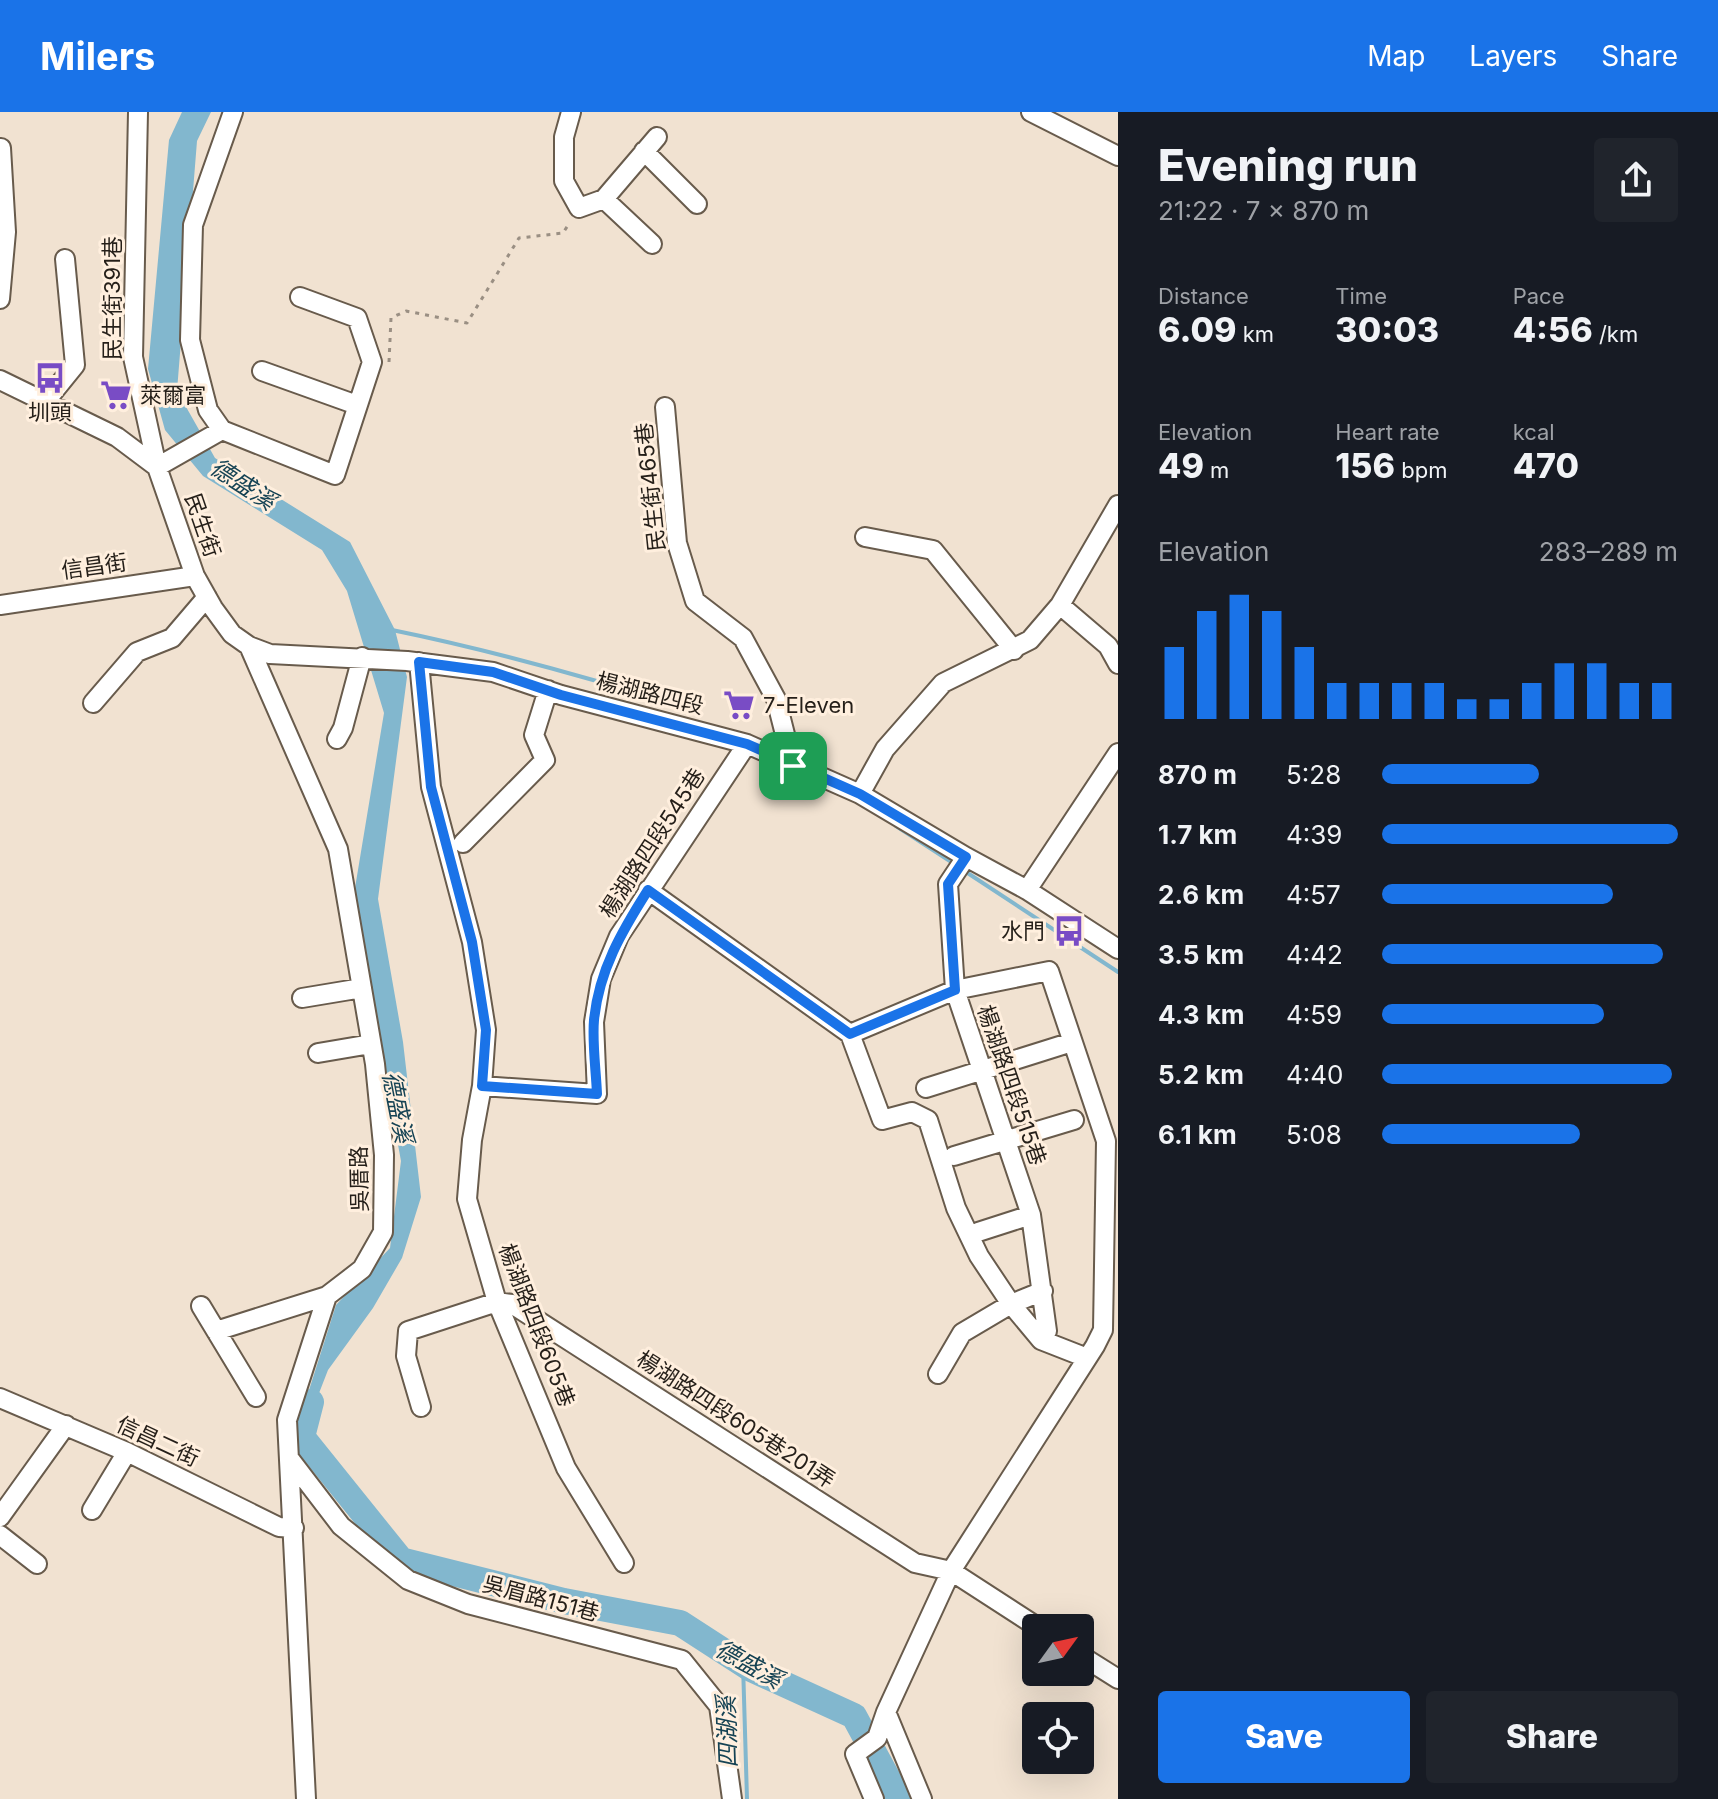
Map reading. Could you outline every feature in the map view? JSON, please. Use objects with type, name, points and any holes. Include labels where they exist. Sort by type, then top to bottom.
[{"type":"street","points":[[233,112],[193,225],[190,340],[208,410],[222,430],[335,475],[372,362],[357,318],[300,297]]},
{"type":"street","points":[[571,112],[564,137],[564,181],[579,208],[604,199],[651,144],[697,204]]},
{"type":"street","points":[[1031,112],[1118,156]]},
{"type":"street","name":"民生街391巷","points":[[138,119],[133,357],[157,467]]},
{"type":"street","points":[[0,299],[6,232],[1,148]]},
{"type":"street","points":[[604,199],[652,244]]},
{"type":"street","points":[[45,402],[75,365],[65,259]]},
{"type":"street","points":[[262,371],[357,405]]},
{"type":"street","points":[[0,380],[117,437],[157,467],[222,430]]},
{"type":"street","name":"民生街465巷","points":[[665,407],[677,543],[695,601],[743,638],[776,699],[793,766]]},
{"type":"street","name":"民生街","points":[[157,467],[195,576],[232,634],[249,646]]},
{"type":"street","points":[[860,794],[885,749],[943,683],[1030,640],[1060,605],[1118,505]]},
{"type":"street","points":[[865,537],[933,550],[1014,650]]},
{"type":"street","name":"信昌街","points":[[0,605],[195,576]]},
{"type":"street","points":[[93,703],[137,652],[172,638],[207,597]]},
{"type":"street","points":[[1060,605],[1108,646],[1118,664]]},
{"type":"street","points":[[249,646],[270,654],[362,657],[343,728],[337,739]]},
{"type":"street","name":"吳厝路","points":[[249,646],[338,849],[371,1044],[384,1155],[383,1232],[362,1269],[327,1296]]},
{"type":"street","name":"楊湖路四段","points":[[362,657],[493,672],[747,744],[860,794],[1027,890],[1118,949]]},
{"type":"street","name":"楊湖路四段605巷","points":[[413,662],[431,787],[472,942],[486,1030],[467,1199],[497,1302],[566,1468],[624,1563]]},
{"type":"street","points":[[463,843],[545,760],[534,735],[548,690]]},
{"type":"street","name":"楊湖路四段545巷","points":[[482,1086],[597,1094],[594,1022],[601,979],[619,936],[747,744]]},
{"type":"street","points":[[1027,890],[1118,753]]},
{"type":"street","name":"楊湖路四段515巷","points":[[966,857],[948,884],[955,990],[1031,1215],[1047,1331]]},
{"type":"street","points":[[648,890],[850,1034],[882,1120],[912,1112],[928,1120],[956,1208],[979,1256],[1011,1304],[1041,1340],[1087,1358]]},
{"type":"street","points":[[850,1034],[955,990],[1049,971],[1072,1042],[1112,1145],[1103,1330],[951,1571],[877,1738],[855,1754],[874,1799]]},
{"type":"street","points":[[302,998],[362,988]]},
{"type":"street","points":[[926,1088],[1072,1042]]},
{"type":"street","points":[[318,1053],[371,1044]]},
{"type":"street","points":[[954,1156],[1074,1120]]},
{"type":"street","points":[[978,1232],[1031,1215]]},
{"type":"street","points":[[938,1374],[962,1333],[1011,1304],[1043,1291]]},
{"type":"street","points":[[216,1331],[327,1296]]},
{"type":"street","points":[[306,1799],[287,1420],[327,1296]]},
{"type":"street","points":[[421,1407],[406,1356],[408,1331],[497,1302]]},
{"type":"street","name":"楊湖路四段605巷201弄","points":[[497,1302],[512,1304],[915,1563],[951,1571],[1022,1617]]},
{"type":"street","points":[[201,1306],[256,1397]]},
{"type":"street","name":"信昌二街","points":[[0,1398],[127,1452],[279,1527],[294,1528]]},
{"type":"street","points":[[0,1517],[66,1425]]},
{"type":"street","points":[[92,1510],[127,1452]]},
{"type":"street","name":"吳眉路151巷","points":[[289,1458],[341,1526],[408,1580],[468,1604],[682,1660],[719,1706],[732,1799]]},
{"type":"street","points":[[0,1535],[37,1564]]},
{"type":"street","points":[[1094,1664],[1118,1679]]},
{"type":"street","points":[[886,1712],[922,1799]]},
{"type":"path","points":[[372,362],[390,362],[391,318],[406,311],[467,323],[519,238],[563,233],[579,208]]},
{"type":"water","points":[[182,112],[211,112],[197,141],[177,391],[215,458],[350,542],[395,630],[407,677],[378,899],[403,1042],[421,1197],[402,1258],[373,1308],[328,1370],[302,1437],[297,1428],[336,1305],[390,1248],[401,1161],[353,900],[384,713],[347,591],[322,550],[203,476],[165,430],[148,369],[169,140]]},
{"type":"waterway","points":[[392,630],[538,665],[683,707]]},
{"type":"waterway","points":[[896,826],[956,865]]},
{"type":"waterway","points":[[963,870],[1118,972]]},
{"type":"waterway","name":"德盛溪","points":[[311,1402],[302,1437],[401,1560],[564,1601],[680,1623],[751,1669],[854,1716],[899,1799]]},
{"type":"waterway","name":"四湖溪","points":[[743,1664],[747,1799]]},
{"type":"place","name":"圳頭","points":[[50,378]]},
{"type":"place","name":"萊爾富","points":[[116,395]]},
{"type":"place","name":"7-Eleven","points":[[739,705]]},
{"type":"place","name":"水門","points":[[1069,931]]},
{"type":"route","points":[[419,662],[493,672],[561,695],[747,744],[793,766],[860,794],[966,857],[948,884],[955,990],[850,1034],[648,890],[619,936],[601,979],[594,1022],[597,1094],[482,1086],[486,1030],[472,942],[431,787],[419,662]]}]
